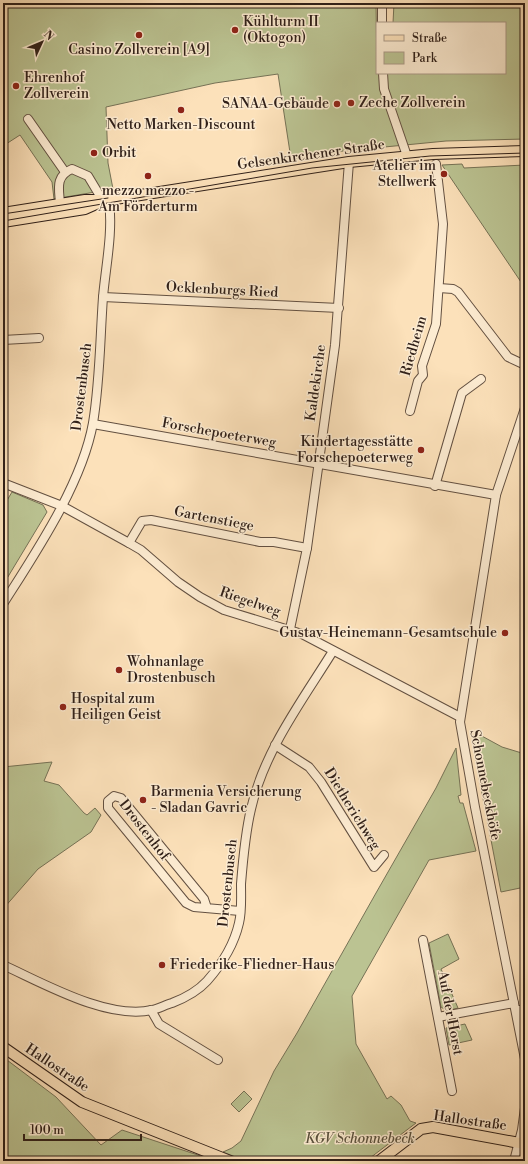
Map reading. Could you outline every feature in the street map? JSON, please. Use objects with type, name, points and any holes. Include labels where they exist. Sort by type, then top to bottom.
[{"type":"main road","name":"Gelsenkirchener Straße","points":[[3,222],[85,209],[106,201],[349,162],[407,156],[525,151]]},
{"type":"main road","name":"Gelsenkirchener Straße","points":[[3,213],[60,203],[86,200],[106,201]]},
{"type":"main road","name":"Hallostraße","points":[[3,1047],[82,1102],[230,1161]]},
{"type":"main road","name":"Hallostraße","points":[[379,1161],[421,1129],[433,1127],[522,1143]]},
{"type":"street","points":[[382,3],[382,22]]},
{"type":"street","points":[[383,74],[384,89],[407,156]]},
{"type":"street","points":[[28,119],[65,172]]},
{"type":"street","name":"Kaldekirche","points":[[290,629],[306,548],[335,345],[349,162]]},
{"type":"street","name":"Riedheim","points":[[410,411],[418,381],[423,375],[422,366],[436,324],[444,224],[436,164]]},
{"type":"street","points":[[60,203],[58,182],[65,172],[76,169],[88,176],[106,201]]},
{"type":"street","name":"Drostenbusch","points":[[3,604],[62,506],[81,467],[93,424],[101,353],[103,297],[111,226],[106,201]]},
{"type":"street","points":[[438,288],[453,289],[458,292],[508,357],[525,365]]},
{"type":"street","name":"Ocklenburgs Ried","points":[[103,297],[339,308]]},
{"type":"street","points":[[3,340],[39,338]]},
{"type":"street","points":[[435,486],[462,392],[481,379]]},
{"type":"street","name":"Schonnebeckhöfe","points":[[525,408],[496,495],[460,717],[462,740],[525,1059]]},
{"type":"street","name":"Forschepoeterweg","points":[[93,424],[318,463],[435,486],[496,495]]},
{"type":"street","name":"Riegelweg","points":[[3,483],[62,506],[129,543],[141,550],[178,582],[224,610],[258,622],[290,629],[460,717]]},
{"type":"street","name":"Gartenstiege","points":[[129,543],[142,522],[151,520],[247,539],[306,548]]},
{"type":"street","name":"Drostenbusch","points":[[3,965],[73,997],[116,1009],[151,1010],[183,999],[200,988],[212,975],[228,953],[235,936],[240,911],[244,845],[251,808],[260,778],[275,745],[333,651]]},
{"type":"street","name":"Dietherichweg","points":[[275,745],[309,767],[321,782],[374,867],[384,855]]},
{"type":"street","name":"Drostenhof","points":[[207,908],[200,893],[121,798],[114,796],[108,801],[108,808],[186,903],[194,907],[240,911]]},
{"type":"street","name":"Auf der Horst","points":[[423,940],[452,1091]]},
{"type":"street","points":[[438,1017],[515,1007],[525,1010]]},
{"type":"street","points":[[151,1010],[159,1024],[218,1060]]},
{"type":"street","points":[[514,1161],[522,1143],[525,1108]]},
{"type":"green space","name":"Zeche Zollverein","points":[[3,3],[376,3],[376,74],[506,74],[506,22],[393,22],[394,3],[525,3],[525,139],[446,141],[333,152],[291,159],[278,74],[215,83],[106,107],[108,163],[113,189],[54,199],[52,182],[20,135],[3,146]]},
{"type":"green space","points":[[462,164],[464,168],[525,165],[525,288],[442,165]]},
{"type":"green space","points":[[12,492],[43,505],[47,512],[3,585],[3,507]]},
{"type":"green space","points":[[477,735],[480,735],[502,747],[525,754],[525,887],[501,892],[472,741]]},
{"type":"green space","name":"KGV Schonnebeck","points":[[456,748],[461,795],[458,796],[460,803],[463,803],[476,851],[429,860],[352,996],[356,1044],[387,1099],[391,1096],[401,1105],[410,1121],[416,1123],[366,1161],[246,1161],[223,1152],[232,1148],[241,1141],[274,1071],[436,788]]},
{"type":"green space","points":[[52,762],[44,781],[59,785],[87,815],[95,808],[101,815],[91,832],[38,869],[3,909],[3,767]]},
{"type":"green space","points":[[448,934],[459,959],[441,969],[458,1008],[447,1011],[441,1007],[429,943]]},
{"type":"green space","points":[[465,1024],[472,1040],[449,1045],[446,1028]]},
{"type":"green space","points":[[3,1057],[56,1097],[101,1145],[122,1130],[216,1161],[3,1161]]},
{"type":"green space","points":[[244,1091],[252,1099],[239,1112],[231,1104]]},
{"type":"tram line","points":[[3,221],[312,168],[430,156],[525,153]]},
{"type":"tram line","points":[[3,214],[108,198]]},
{"type":"place","name":"Kühlturm II (Oktogon)","points":[[235,30]]},
{"type":"place","name":"Casino Zollverein [A9]","points":[[139,35]]},
{"type":"place","name":"Ehrenhof Zollverein","points":[[16,86]]},
{"type":"place","name":"Zeche Zollverein","points":[[351,103]]},
{"type":"place","name":"SANAA-Gebäude","points":[[337,104]]},
{"type":"place","name":"Netto Marken-Discount","points":[[181,110]]},
{"type":"place","name":"Orbit","points":[[94,153]]},
{"type":"place","name":"Atelier im Stellwerk","points":[[444,174]]},
{"type":"place","name":"mezzo mezzo - Am Förderturm","points":[[148,176]]},
{"type":"place","name":"Kindertagesstätte Forschepoeterweg","points":[[421,450]]},
{"type":"place","name":"Gustav-Heinemann-Gesamtschule","points":[[505,633]]},
{"type":"place","name":"Wohnanlage Drostenbusch","points":[[119,670]]},
{"type":"place","name":"Hospital zum Heiligen Geist","points":[[63,707]]},
{"type":"place","name":"Barmenia Versicherung - Sladan Gavric","points":[[143,800]]},
{"type":"place","name":"Friederike-Fliedner-Haus","points":[[162,965]]}]
